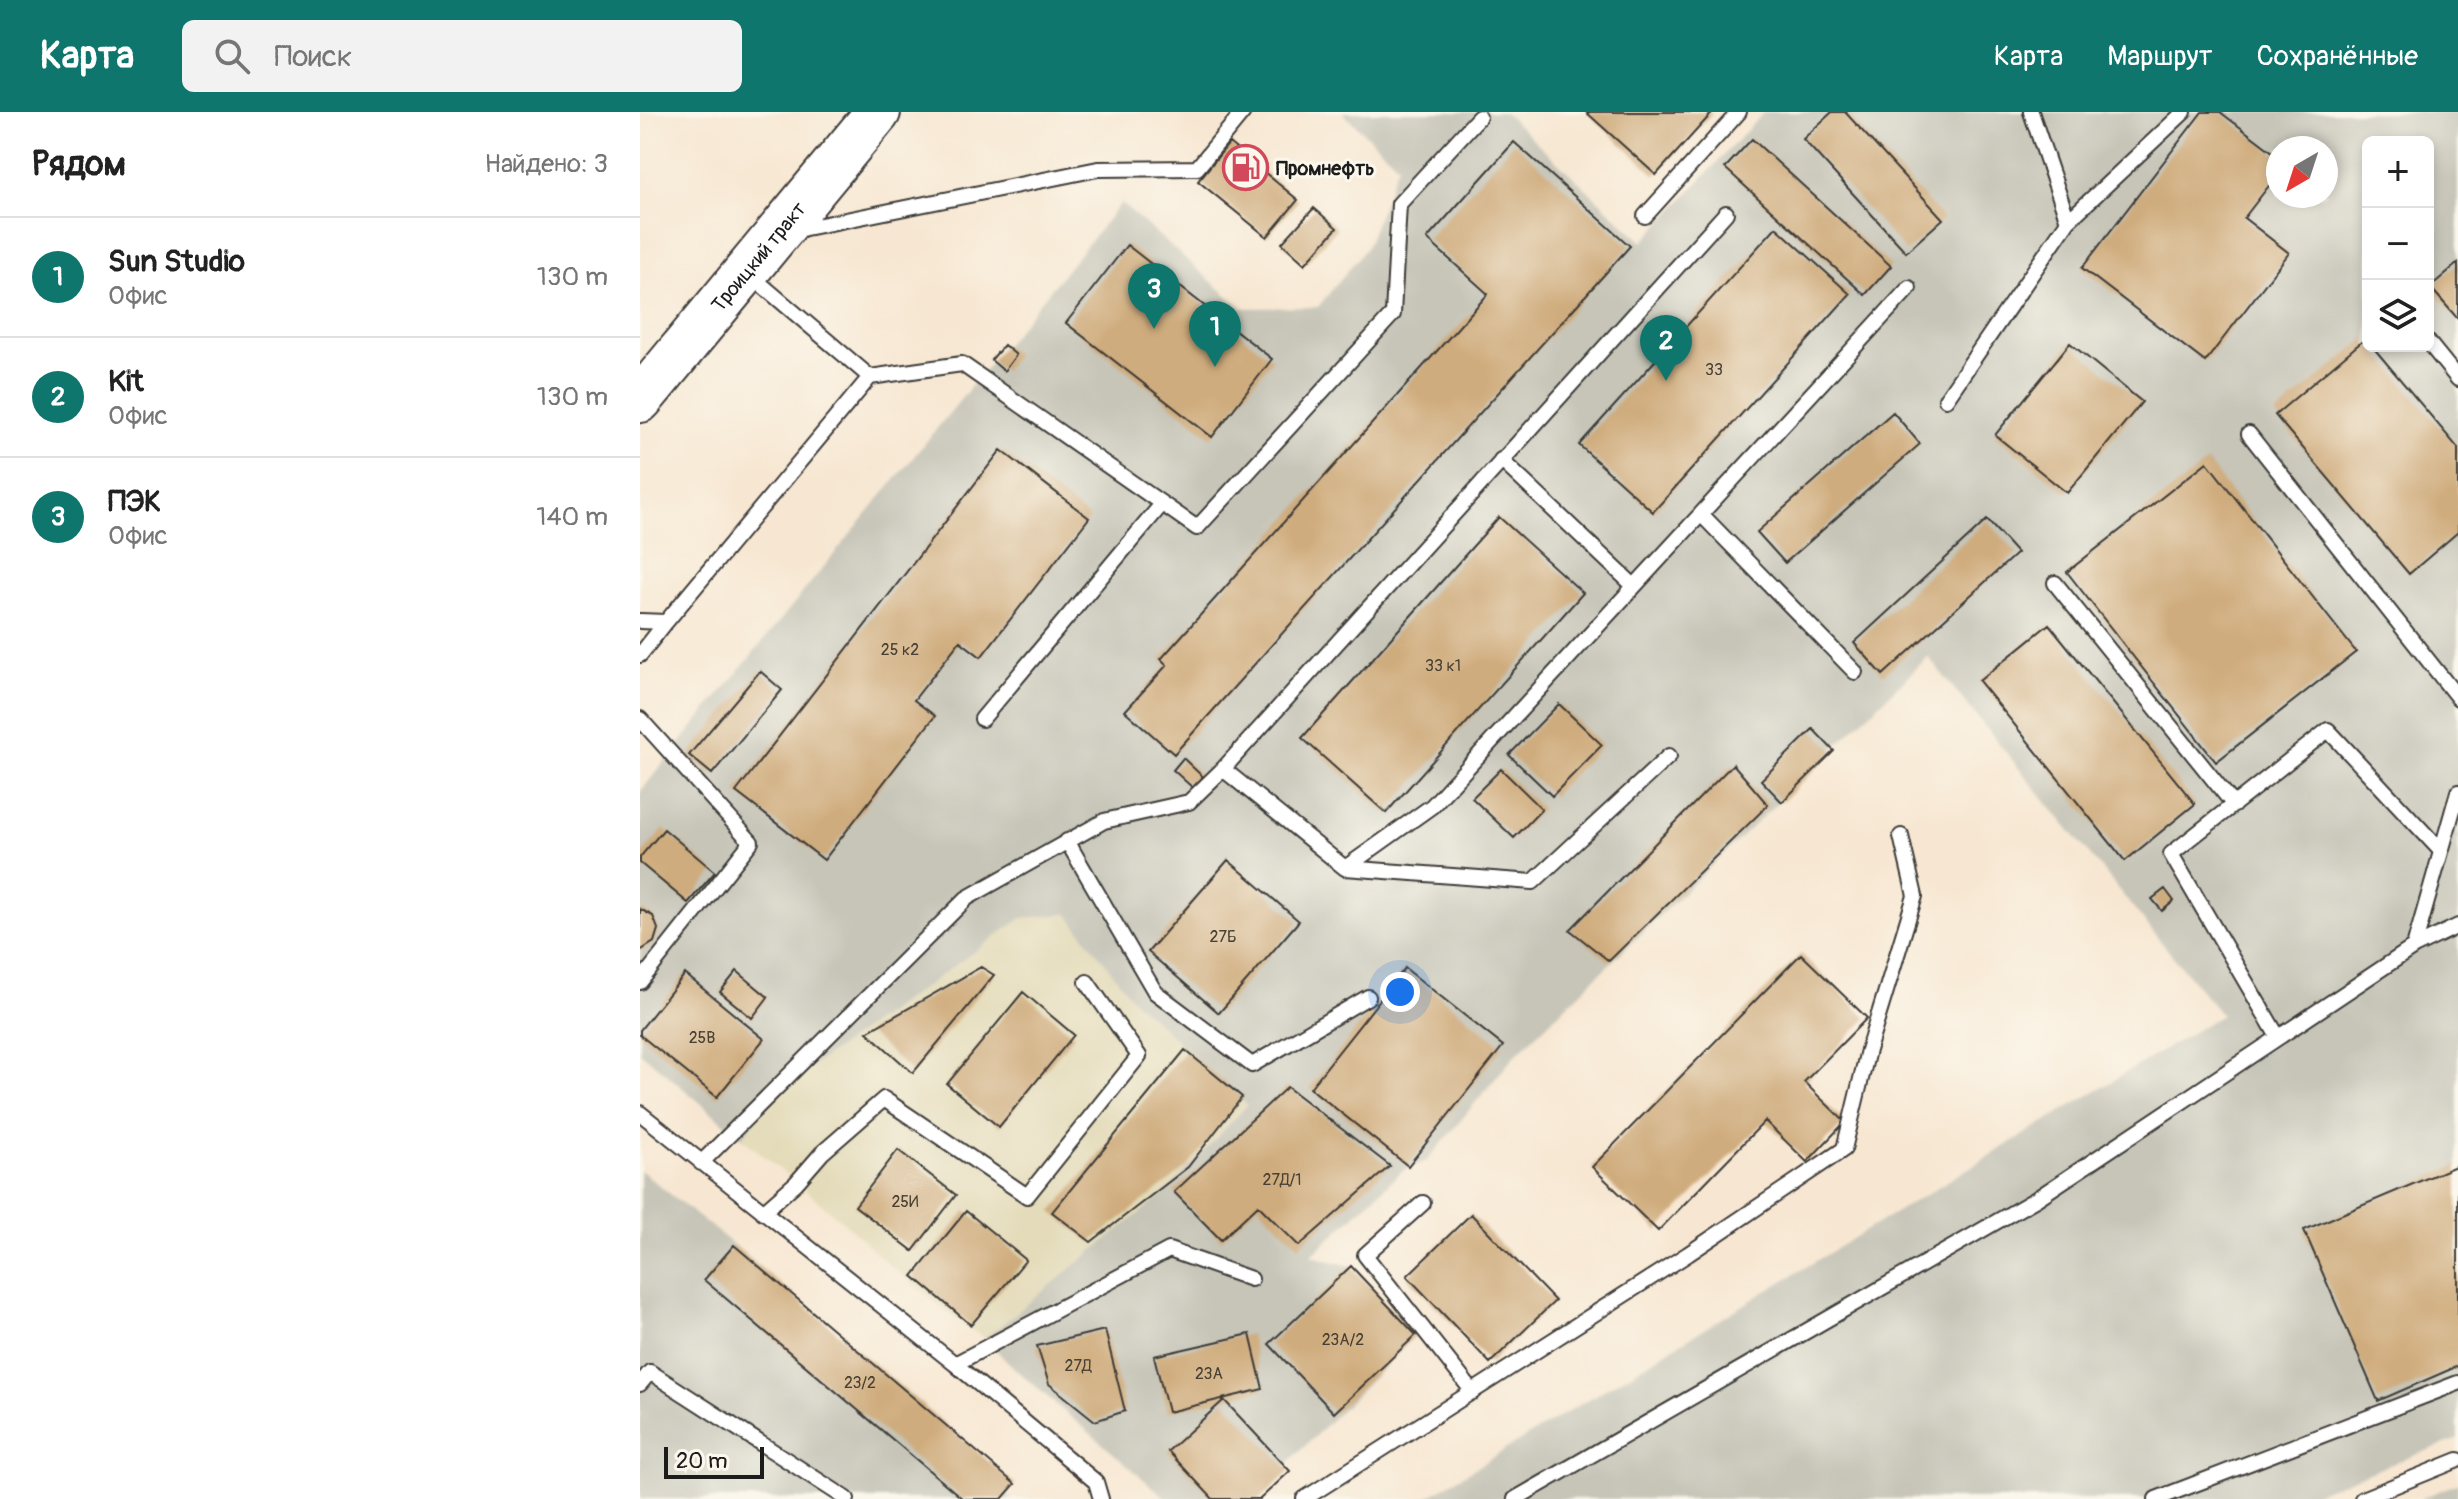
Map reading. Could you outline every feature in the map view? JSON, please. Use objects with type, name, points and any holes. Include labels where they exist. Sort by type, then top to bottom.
[{"type":"main road","name":"Троицкий тракт","points":[[640,400],[878,112]]},
{"type":"lane","points":[[776,234],[1098,169],[1197,168],[1243,112]]},
{"type":"lane","points":[[1645,216],[1739,112]]},
{"type":"lane","points":[[2031,112],[2068,221]]},
{"type":"lane","points":[[1946,399],[2068,221],[2184,112]]},
{"type":"lane","points":[[640,655],[870,377],[962,364],[1197,528],[1393,314],[1399,204],[1479,117]]},
{"type":"lane","points":[[701,1163],[967,898],[1104,821],[1189,802],[1223,769],[1726,213]]},
{"type":"lane","points":[[746,271],[870,377]]},
{"type":"lane","points":[[1345,868],[1432,806],[1909,288]]},
{"type":"lane","points":[[2434,349],[2458,379]]},
{"type":"lane","points":[[2249,434],[2458,698]]},
{"type":"lane","points":[[1501,460],[1634,586]]},
{"type":"lane","points":[[982,719],[1162,504]]},
{"type":"lane","points":[[1701,514],[1855,672]]},
{"type":"lane","points":[[2055,583],[2234,805]]},
{"type":"lane","points":[[640,621],[666,622]]},
{"type":"lane","points":[[640,719],[751,842],[640,982]]},
{"type":"lane","points":[[2278,1037],[2171,854],[2328,730],[2441,851]]},
{"type":"lane","points":[[1223,769],[1345,868],[1533,882],[1669,756]]},
{"type":"lane","points":[[2414,947],[2458,792]]},
{"type":"lane","points":[[1304,1499],[1688,1254],[1844,1149],[1868,1050],[1915,896],[1901,836]]},
{"type":"lane","points":[[1067,841],[1155,992],[1252,1065],[1368,997]]},
{"type":"lane","points":[[1515,1499],[2036,1199],[2414,947],[2458,926]]},
{"type":"lane","points":[[763,1212],[796,1183],[822,1153],[884,1099],[1027,1196],[1139,1056],[1087,982]]},
{"type":"lane","points":[[640,1113],[955,1364],[1096,1482],[1112,1499]]},
{"type":"lane","points":[[1423,1203],[1365,1255],[1473,1392]]},
{"type":"lane","points":[[955,1364],[1169,1250],[1251,1279]]},
{"type":"lane","points":[[640,1384],[645,1368],[826,1493],[847,1499]]},
{"type":"lane","points":[[2156,1499],[2458,1383]]},
{"type":"lane","points":[[2362,1499],[2458,1460]]},
{"type":"lane","points":[[1096,1482],[1101,1499]]},
{"type":"shaded area","points":[[1342,112],[1504,112],[1643,242],[1764,112],[2458,112],[2458,1439],[2299,1499],[1424,1499],[2221,1015],[1928,657],[1515,1055],[1427,1161],[1402,1171],[1311,1256],[1351,1266],[1416,1335],[1252,1499],[1167,1499],[1008,1363],[985,1338],[1167,1191],[1247,1105],[1134,1001],[1068,914],[1022,918],[780,1089],[742,1138],[640,1052],[640,792],[1121,203],[1242,308],[1318,307],[1366,248],[1398,165]]},
{"type":"shaded area","points":[[1068,914],[1134,1001],[1247,1104],[1167,1191],[985,1338],[970,1330],[888,1264],[846,1224],[742,1138],[780,1089],[1022,918]]},
{"type":"shaded area","points":[[640,1170],[734,1245],[1015,1484],[1006,1494],[1012,1499],[640,1499]]},
{"type":"shaded area","points":[[2458,1483],[2458,1499],[2420,1499]]},
{"type":"building","points":[[1586,112],[1713,112],[1656,175]]},
{"type":"building","points":[[1832,112],[1845,112],[1943,219],[1906,252],[1803,139]]},
{"type":"building","points":[[2202,112],[2220,112],[2266,147],[2266,190],[2244,218],[2289,253],[2205,362],[2082,268]]},
{"type":"building","points":[[1752,139],[1891,266],[1865,295],[1725,168]]},
{"type":"building","points":[[1514,142],[1630,246],[1174,754],[1125,711],[1167,665],[1161,659],[1488,294],[1427,239]]},
{"type":"building","points":[[1229,143],[1298,200],[1267,237],[1198,181]]},
{"type":"building","points":[[1314,208],[1337,228],[1305,264],[1282,243]]},
{"type":"building","points":[[1776,227],[1850,294],[1653,512],[1579,445]]},
{"type":"building","points":[[1127,245],[1272,359],[1212,437],[1066,323]]},
{"type":"building","points":[[2458,263],[2458,319],[2434,292],[2434,284]]},
{"type":"building","points":[[2362,341],[2362,352],[2377,352],[2458,448],[2458,532],[2409,574],[2275,415]]},
{"type":"building","points":[[2070,343],[2142,402],[2067,493],[1995,435]]},
{"type":"building","points":[[1004,345],[1016,355],[1004,371],[991,360]]},
{"type":"building","points":[[1893,412],[1920,444],[1785,563],[1757,532]]},
{"type":"building","points":[[1001,450],[1089,518],[981,657],[960,641],[914,700],[935,716],[824,860],[736,792]]},
{"type":"building","points":[[2207,462],[2356,652],[2216,762],[2067,572]]},
{"type":"building","points":[[1499,517],[1583,593],[1386,813],[1302,738]]},
{"type":"building","points":[[1987,520],[2017,553],[1883,675],[1854,643]]},
{"type":"building","points":[[2049,624],[2195,804],[2125,861],[1979,681]]},
{"type":"building","points":[[760,671],[782,690],[712,774],[689,755]]},
{"type":"building","points":[[1559,704],[1602,745],[1552,796],[1509,755]]},
{"type":"building","points":[[1813,729],[1834,751],[1782,802],[1761,780]]},
{"type":"building","points":[[1183,758],[1203,777],[1193,788],[1173,770]]},
{"type":"building","points":[[1733,764],[1768,805],[1609,961],[1570,930]]},
{"type":"building","points":[[1501,769],[1542,809],[1514,838],[1472,798]]},
{"type":"building","points":[[664,829],[715,872],[688,903],[640,863],[640,857]]},
{"type":"building","points":[[1228,860],[1299,921],[1219,1013],[1148,952]]},
{"type":"building","points":[[2165,889],[2174,901],[2162,911],[2152,899]]},
{"type":"building","points":[[640,909],[653,916],[658,929],[654,942],[640,951]]},
{"type":"building","points":[[1801,954],[1867,1018],[1804,1082],[1845,1122],[1807,1162],[1765,1121],[1658,1231],[1592,1167]]},
{"type":"building","points":[[981,967],[994,975],[913,1073],[867,1032]]},
{"type":"building","points":[[1405,968],[1503,1046],[1408,1166],[1310,1088]]},
{"type":"building","points":[[737,971],[768,997],[752,1018],[720,992]]},
{"type":"building","points":[[685,974],[764,1039],[717,1097],[640,1035],[640,1030]]},
{"type":"building","points":[[1023,992],[1074,1035],[999,1127],[947,1084]]},
{"type":"building","points":[[1185,1050],[1242,1097],[1188,1167],[1091,1242],[1052,1212]]},
{"type":"building","points":[[1287,1087],[1390,1166],[1299,1246],[1258,1205],[1221,1240],[1174,1192]]},
{"type":"building","points":[[898,1150],[956,1195],[913,1251],[855,1206]]},
{"type":"building","points":[[2458,1165],[2458,1366],[2378,1401],[2304,1230]]},
{"type":"building","points":[[966,1211],[1026,1260],[971,1325],[913,1276]]},
{"type":"building","points":[[1471,1214],[1555,1301],[1490,1363],[1407,1276]]},
{"type":"building","points":[[734,1245],[1015,1484],[1002,1499],[963,1499],[704,1280]]},
{"type":"building","points":[[1351,1266],[1416,1335],[1334,1413],[1269,1344]]},
{"type":"building","points":[[1105,1330],[1125,1411],[1095,1421],[1049,1384],[1037,1346]]},
{"type":"building","points":[[1250,1334],[1263,1389],[1168,1412],[1154,1356]]},
{"type":"building","points":[[1224,1400],[1290,1471],[1260,1499],[1213,1499],[1168,1451]]},
{"type":"place","name":"Промнефть","points":[[1245,168]]},
{"type":"place","name":"ПЭК","points":[[1154,329]]},
{"type":"place","name":"Sun Studio","points":[[1215,367]]},
{"type":"place","name":"Kit","points":[[1666,381]]}]
